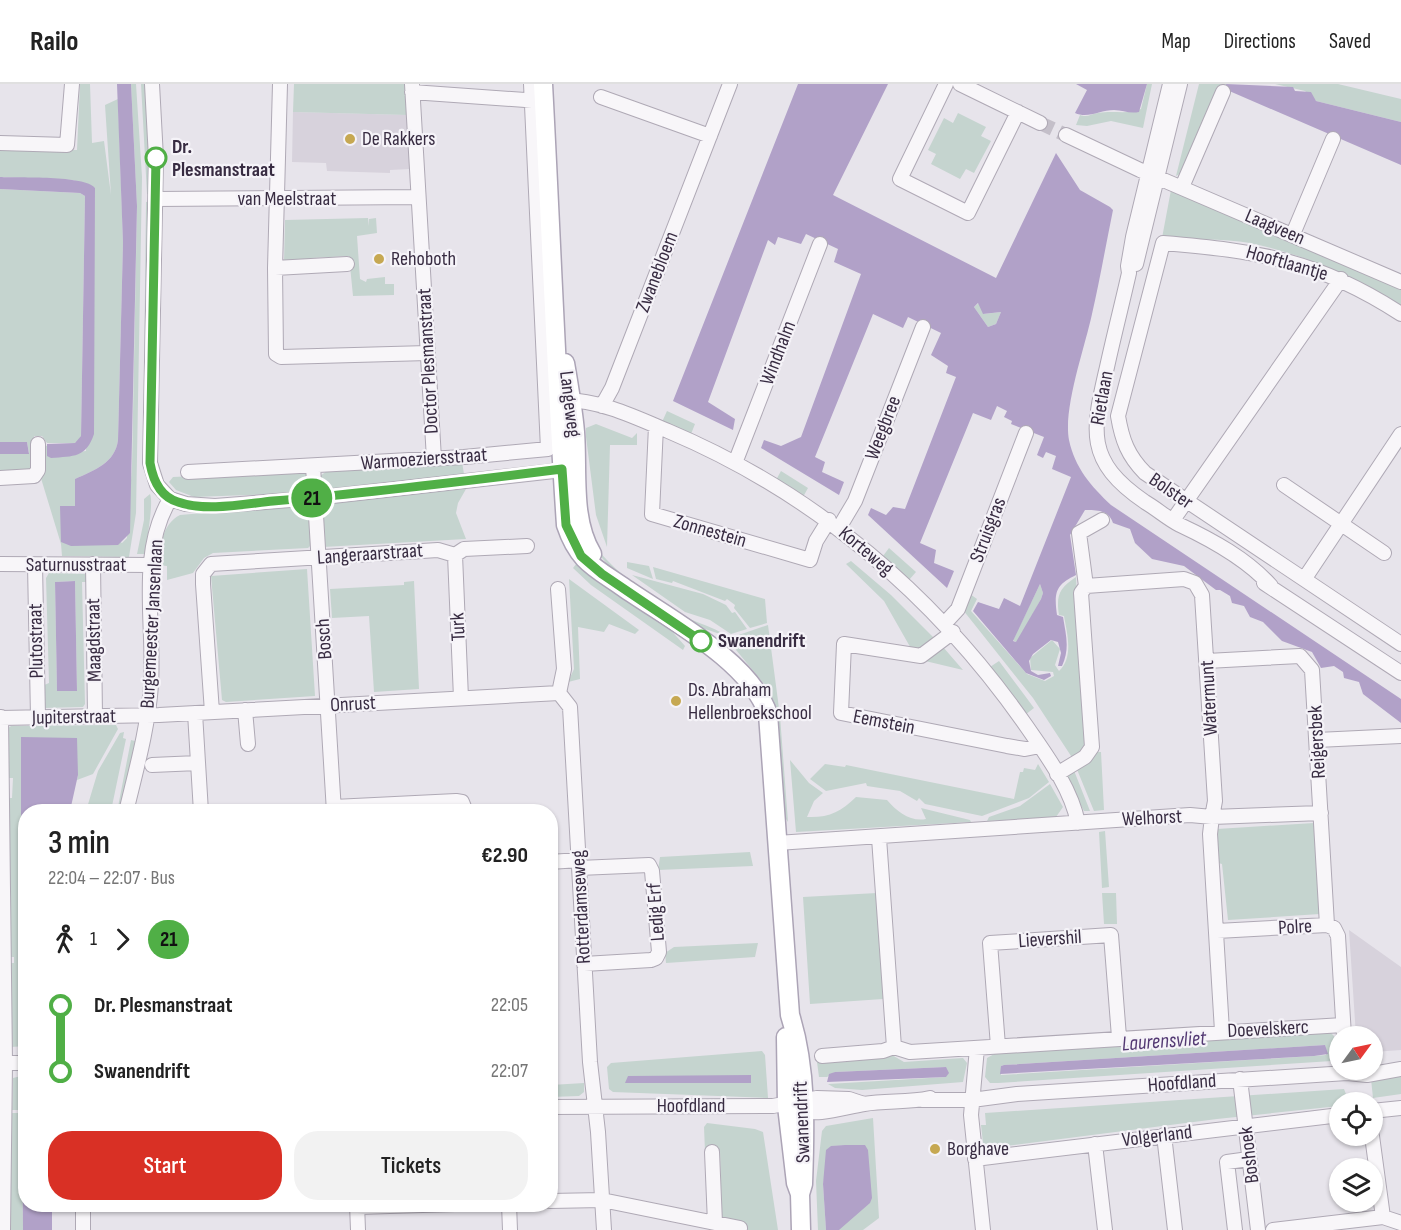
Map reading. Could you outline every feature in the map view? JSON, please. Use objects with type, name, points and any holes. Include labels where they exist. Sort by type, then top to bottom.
[{"type":"main road","name":"Langeweg","points":[[539,96],[557,338],[565,400],[569,469],[566,525],[570,537],[590,566],[620,584]]},
{"type":"main road","name":"Swanendrift","points":[[620,584],[727,659],[755,687],[768,714],[790,1015],[786,1027],[798,1106],[796,1183],[800,1194],[801,1230]]},
{"type":"street","points":[[0,143],[67,145],[72,84]]},
{"type":"street","points":[[152,84],[156,199],[150,463],[157,485],[170,499]]},
{"type":"street","points":[[280,84],[275,348],[281,357],[428,353]]},
{"type":"street","name":"Langeweg","points":[[531,84],[539,96],[549,446]]},
{"type":"street","name":"Zwanebloem","points":[[602,406],[612,388],[730,84]]},
{"type":"street","points":[[946,84],[900,179],[968,213],[1018,112]]},
{"type":"street","points":[[960,84],[1040,123]]},
{"type":"street","name":"Rietlaan","points":[[1153,176],[1170,84]]},
{"type":"street","name":"Rietlaan","points":[[1180,84],[1133,237],[1128,266],[1130,273],[1097,408],[1096,435],[1103,460],[1116,479],[1176,522],[1219,546],[1262,576],[1271,586],[1395,670]]},
{"type":"street","points":[[412,88],[539,96]]},
{"type":"street","name":"Doctor Plesmanstraat","points":[[412,88],[434,459]]},
{"type":"street","points":[[1182,187],[1223,92]]},
{"type":"street","points":[[601,97],[710,136]]},
{"type":"street","name":"Laagveen","points":[[1066,135],[1153,176],[1401,282]]},
{"type":"street","points":[[1293,234],[1333,139]]},
{"type":"street","name":"van Meelstraat","points":[[156,199],[278,200],[418,197]]},
{"type":"street","name":"Hooftlaantje","points":[[1163,243],[1271,255],[1341,279],[1401,314]]},
{"type":"street","name":"Bolster","points":[[1163,243],[1118,416],[1121,439],[1131,459],[1145,473],[1401,644]]},
{"type":"street","name":"Windhalm","points":[[735,463],[820,244]]},
{"type":"street","points":[[275,268],[347,264]]},
{"type":"street","points":[[1176,522],[1187,501],[1341,279]]},
{"type":"street","name":"Weegbree","points":[[834,524],[855,501],[923,327]]},
{"type":"street","name":"Korteweg","points":[[565,400],[602,406],[656,426],[735,463],[834,524],[887,567],[949,628],[999,688],[1057,774],[1074,803],[1078,822]]},
{"type":"street","name":"Zonnestein","points":[[656,426],[652,514],[810,560],[816,542],[834,524]]},
{"type":"street","name":"Struisgras","points":[[949,628],[1026,433]]},
{"type":"street","points":[[1305,578],[1401,434]]},
{"type":"street","points":[[0,478],[34,476],[38,470],[38,444]]},
{"type":"street","name":"Warmoeziersstraat","points":[[188,472],[434,459],[545,451],[549,446]]},
{"type":"street","name":"Bosch","points":[[313,466],[334,804]]},
{"type":"street","name":"Warmoeziersstraat","points":[[170,499],[186,504],[214,506],[315,498],[569,469]]},
{"type":"street","points":[[1284,484],[1384,553]]},
{"type":"street","name":"Burgemeester Jansenlaan","points":[[128,804],[147,715],[151,678],[151,565],[158,524],[170,499]]},
{"type":"street","points":[[1057,774],[1085,757],[1092,747],[1081,593],[1086,586],[1079,533],[1102,520]]},
{"type":"street","name":"Langeraarstraat","points":[[212,712],[203,584],[203,574],[211,564],[438,550],[455,555],[464,549],[527,546]]},
{"type":"street","name":"Turk","points":[[455,555],[461,698]]},
{"type":"street","name":"Saturnusstraat","points":[[0,564],[151,565]]},
{"type":"street","name":"Maagdstraat","points":[[93,564],[95,716]]},
{"type":"street","name":"Plutostraat","points":[[35,565],[38,717]]},
{"type":"street","name":"Watermunt","points":[[1086,586],[1184,579],[1195,583],[1202,595],[1215,801],[1212,817]]},
{"type":"street","points":[[558,589],[564,669],[559,693]]},
{"type":"street","name":"Eemstein","points":[[949,628],[921,656],[844,644],[841,713],[1025,749],[1040,746]]},
{"type":"street","points":[[1395,670],[1401,650]]},
{"type":"street","name":"Reigersbek","points":[[1207,661],[1300,656],[1312,670],[1328,925]]},
{"type":"street","name":"Onrust","points":[[147,715],[559,693]]},
{"type":"street","name":"Rotterdamseweg","points":[[559,693],[570,707],[584,964],[604,1230]]},
{"type":"street","points":[[245,710],[248,744]]},
{"type":"street","points":[[195,713],[201,804]]},
{"type":"street","name":"Jupiterstraat","points":[[0,717],[147,715]]},
{"type":"street","points":[[0,717],[3,1230]]},
{"type":"street","points":[[1317,740],[1401,736]]},
{"type":"street","points":[[152,765],[198,763]]},
{"type":"street","points":[[410,804],[456,801],[463,804]]},
{"type":"street","points":[[1212,817],[1321,813]]},
{"type":"street","name":"Welhorst","points":[[777,843],[879,838],[1190,815],[1212,817],[1210,834],[1222,1031]]},
{"type":"street","points":[[879,838],[894,1047]]},
{"type":"street","points":[[558,863],[579,864]]},
{"type":"street","name":"Ledig Erf","points":[[579,864],[644,863],[649,865],[652,871],[659,952],[651,960],[584,964]]},
{"type":"street","name":"Polre","points":[[1217,931],[1328,925],[1334,928],[1338,936],[1344,1026]]},
{"type":"street","name":"Lievershil","points":[[998,1046],[990,943],[1111,935],[1119,1037]]},
{"type":"street","name":"Doevelskerc","points":[[822,1056],[882,1051],[894,1047],[910,1052],[1222,1031],[1329,1031]]},
{"type":"street","points":[[977,1048],[972,1096],[975,1159],[983,1230]]},
{"type":"street","name":"Hoofdland","points":[[1383,1065],[1391,1065],[1401,1069]]},
{"type":"street","name":"Hoofdland","points":[[1383,1072],[1401,1069]]},
{"type":"street","name":"Hoofdland","points":[[594,1106],[798,1106],[850,1109],[864,1104],[1329,1072]]},
{"type":"street","name":"Boshoek","points":[[1240,1079],[1258,1230]]},
{"type":"street","points":[[558,1107],[594,1106]]},
{"type":"street","points":[[1383,1110],[1401,1108]]},
{"type":"street","name":"Volgerland","points":[[975,1159],[1329,1116]]},
{"type":"street","points":[[1164,1135],[1175,1230]]},
{"type":"street","points":[[1095,1144],[1105,1230]]},
{"type":"street","points":[[1373,1146],[1379,1222]]},
{"type":"street","points":[[712,1152],[715,1223]]},
{"type":"street","points":[[1235,1230],[1227,1162],[1249,1159]]},
{"type":"street","points":[[558,1202],[602,1200],[740,1228]]},
{"type":"street","points":[[82,1230],[83,1212]]},
{"type":"street","points":[[357,1212],[358,1230]]},
{"type":"street","points":[[509,1212],[510,1230]]},
{"type":"street","points":[[1273,1230],[1379,1222],[1401,1223]]},
{"type":"shaded area","points":[[80,84],[90,84],[92,143],[104,141],[111,195],[105,105],[118,99],[123,243],[118,440],[113,455],[103,465],[75,479],[76,506],[60,506],[122,543],[127,538],[132,466],[137,206],[131,84],[136,84],[142,177],[136,513],[129,557],[62,556],[61,544],[40,475],[42,444],[47,446],[47,455],[86,451],[95,188],[73,180],[0,177],[0,148],[77,150]]},
{"type":"shaded area","points":[[117,84],[131,84],[137,206],[130,533],[118,545],[71,546],[61,542],[60,506],[75,506],[75,479],[103,465],[113,455],[118,440],[123,243]]},
{"type":"shaded area","points":[[141,84],[146,84],[151,195],[147,194]]},
{"type":"shaded area","points":[[294,84],[405,84],[407,115],[293,112]]},
{"type":"shaded area","points":[[798,84],[888,84],[833,195],[996,278],[1056,153],[1080,190],[1113,210],[1095,301],[1069,411],[1069,440],[1080,468],[1111,505],[1401,699],[1401,723],[1363,694],[1359,682],[1344,678],[1343,672],[1334,666],[1321,668],[1312,652],[1282,641],[1263,622],[1250,617],[1244,606],[1232,603],[1230,596],[1216,590],[1184,566],[1152,559],[1135,543],[1130,529],[1113,523],[1109,515],[1098,511],[1085,510],[1070,535],[1076,575],[1060,586],[1056,595],[1057,615],[1063,617],[1066,636],[1067,648],[1062,666],[1058,666],[1061,653],[1058,642],[1051,640],[1033,654],[1029,661],[1031,671],[1038,675],[1050,673],[1051,676],[1044,680],[1026,673],[973,611],[978,602],[999,609],[1004,598],[1020,606],[1071,477],[1052,469],[1056,456],[1046,452],[1043,458],[1037,455],[1044,437],[1011,424],[1012,421],[1004,417],[1007,411],[997,406],[991,420],[973,413],[920,543],[936,550],[934,563],[954,571],[947,588],[868,515],[871,508],[886,515],[893,507],[905,509],[956,377],[946,373],[948,366],[931,355],[941,333],[908,317],[903,328],[873,314],[815,457],[825,462],[822,472],[844,482],[839,495],[761,448],[764,440],[781,446],[801,437],[861,274],[834,262],[838,249],[806,234],[801,244],[778,237],[775,245],[768,240],[708,402],[735,419],[733,430],[673,401]],"holes":[[[978,303],[983,314],[1001,312],[996,324],[988,327],[974,307]],[[1040,584],[1043,593],[1041,599],[1016,642],[1013,641]]]},
{"type":"shaded area","points":[[1076,84],[1147,84],[1139,112],[1109,110],[1080,115],[1075,113],[1087,90]]},
{"type":"shaded area","points":[[1147,84],[1152,84],[1143,128],[1111,121],[1087,126],[1076,125],[1080,115],[1131,112],[1141,109]]},
{"type":"shaded area","points":[[1199,84],[1226,84],[1227,90],[1183,172],[1176,176]]},
{"type":"shaded area","points":[[1226,84],[1293,87],[1295,91],[1311,92],[1316,101],[1401,122],[1401,165],[1227,90]]},
{"type":"shaded area","points":[[1275,84],[1338,84],[1401,99],[1401,122],[1316,101],[1305,91]]},
{"type":"shaded area","name":"De Rakkers","points":[[293,112],[407,115],[410,169],[390,170],[390,173],[327,171],[326,163],[292,162]]},
{"type":"shaded area","points":[[958,113],[986,127],[981,136],[991,141],[974,173],[966,169],[960,179],[931,164],[936,154],[928,150],[944,118],[953,123]]},
{"type":"shaded area","points":[[0,177],[65,179],[89,184],[95,188],[94,434],[87,448],[73,456],[51,458],[47,456],[47,444],[75,443],[81,436],[85,196],[80,193],[0,189]]},
{"type":"shaded area","points":[[0,189],[80,193],[85,196],[81,436],[75,443],[47,443],[42,436],[34,436],[33,470],[0,474],[0,454],[29,453],[27,442],[0,442]]},
{"type":"shaded area","points":[[1171,190],[1339,260],[1401,289],[1401,310],[1348,277],[1290,253],[1239,241],[1162,238]]},
{"type":"shaded area","points":[[151,201],[143,464],[146,202]]},
{"type":"shaded area","points":[[368,218],[369,226],[369,219],[376,218],[377,233],[357,236],[360,279],[366,282],[367,279],[385,277],[385,284],[394,284],[394,295],[353,296],[349,256],[311,258],[308,263],[284,262],[285,220]]},
{"type":"shaded area","points":[[979,303],[984,314],[1001,312],[996,324],[988,327],[974,307]]},
{"type":"shaded area","points":[[667,411],[695,424],[691,434],[662,422]]},
{"type":"shaded area","points":[[596,424],[632,438],[637,433],[637,445],[610,445],[607,547],[596,515],[586,437],[586,428]]},
{"type":"shaded area","points":[[0,442],[27,442],[29,454],[0,454]]},
{"type":"shaded area","points":[[462,462],[464,474],[328,491],[320,487],[320,476],[327,471]]},
{"type":"shaded area","points":[[781,471],[808,488],[803,497],[776,480]]},
{"type":"shaded area","points":[[306,472],[309,477],[308,488],[302,493],[194,497],[176,490],[169,482],[173,477]]},
{"type":"shaded area","points":[[466,489],[458,503],[456,513],[466,539],[323,547],[322,505],[330,501]]},
{"type":"shaded area","points":[[150,494],[146,554],[137,554],[144,520],[144,499]]},
{"type":"shaded area","points":[[299,505],[308,507],[311,511],[313,543],[308,548],[213,553],[204,558],[193,573],[167,580],[167,566],[157,565],[166,530],[169,524],[180,515]]},
{"type":"shaded area","points":[[1056,547],[1060,555],[1060,563],[1051,578],[1048,571],[1053,549]]},
{"type":"shaded area","points":[[889,548],[916,572],[909,580],[883,556]]},
{"type":"shaded area","points":[[595,550],[598,550],[616,569],[645,592],[610,567]]},
{"type":"shaded area","points":[[580,559],[669,628],[685,646],[683,650],[591,585],[573,568]]},
{"type":"shaded area","points":[[851,561],[891,595],[936,640],[919,652],[913,652],[884,601],[846,564]]},
{"type":"shaded area","points":[[627,562],[649,566],[653,579],[627,568]]},
{"type":"shaded area","points":[[653,567],[765,599],[767,623],[750,628],[734,608],[735,605],[727,599],[725,601],[673,581],[672,583],[656,579]]},
{"type":"shaded area","points":[[307,569],[315,696],[226,702],[222,700],[211,576]]},
{"type":"shaded area","points":[[49,573],[87,574],[87,582],[82,582],[85,704],[83,707],[44,708],[42,686],[49,683],[46,578]],"holes":[[[75,581],[77,691],[57,691],[55,582]]]},
{"type":"shaded area","points":[[632,575],[703,594],[726,605],[732,613],[735,612],[747,629],[731,634],[710,620],[685,612]]},
{"type":"shaded area","points":[[1076,577],[1086,747],[1073,759],[1033,698],[963,610],[970,594],[977,599],[971,611],[1027,674],[1045,681],[1054,676],[1053,672],[1031,670],[1030,658],[1052,640],[1060,649],[1055,665],[1059,671],[1064,665],[1068,652],[1068,637],[1064,616],[1059,615],[1058,603],[1062,589]]},
{"type":"shaded area","points":[[569,579],[639,630],[635,634],[609,624],[604,632],[578,627],[580,679],[568,682],[574,669]]},
{"type":"shaded area","points":[[75,581],[77,691],[57,691],[55,582]]},
{"type":"shaded area","points":[[414,581],[419,689],[374,692],[369,616],[332,618],[330,589],[404,585],[404,582]]},
{"type":"shaded area","points":[[1040,584],[1043,593],[1041,599],[1017,643],[1013,640]]},
{"type":"shaded area","points":[[651,596],[684,616],[726,636],[690,624]]},
{"type":"shaded area","points":[[768,625],[780,716],[788,822],[784,816],[778,717],[764,684],[727,639]]},
{"type":"shaded area","points":[[943,647],[963,670],[921,660]]},
{"type":"shaded area","points":[[999,661],[1034,708],[1025,715],[990,667]]},
{"type":"shaded area","points":[[116,725],[118,729],[93,774],[77,780],[78,775],[21,737],[21,804],[18,804],[18,1047],[11,1047],[10,963],[14,963],[14,957],[10,957],[8,798],[12,798],[13,778],[8,778],[7,729],[11,726]]},
{"type":"shaded area","points":[[124,732],[123,738],[126,739],[112,804],[88,804],[98,771],[120,733]]},
{"type":"shaded area","points":[[21,737],[77,738],[78,775],[72,804],[21,804]]},
{"type":"shaded area","points":[[131,740],[135,741],[122,804],[119,804]]},
{"type":"shaded area","points":[[1095,752],[1101,752],[1104,810],[1094,811],[1076,767]]},
{"type":"shaded area","points":[[790,760],[809,783],[823,793],[814,801],[807,817],[834,813],[856,797],[887,800],[900,812],[915,819],[926,819],[921,808],[971,822],[796,832]]},
{"type":"shaded area","points":[[825,764],[845,767],[846,765],[1014,799],[1020,772],[1023,772],[1024,768],[1035,770],[1038,764],[1049,782],[1029,798],[982,816],[925,804],[919,798],[917,801],[900,791],[867,786],[866,783],[826,791],[810,779]]},
{"type":"shaded area","points":[[1073,768],[1090,811],[1084,811],[1068,782],[1067,774]]},
{"type":"shaded area","points":[[1050,784],[1063,807],[1056,817],[987,821],[989,817],[1020,806]]},
{"type":"shaded area","points":[[1314,823],[1320,914],[1228,920],[1222,864],[1218,863],[1217,829]]},
{"type":"shaded area","points":[[1105,831],[1109,887],[1102,888],[1099,832]]},
{"type":"shaded area","points":[[750,852],[753,866],[658,870],[660,857]]},
{"type":"shaded area","points":[[877,893],[883,999],[810,1004],[803,897]]},
{"type":"shaded area","points":[[1102,893],[1116,893],[1117,924],[1104,924]]},
{"type":"shaded area","points":[[1349,930],[1401,967],[1401,1050],[1383,1051],[1383,1026],[1355,1026]]},
{"type":"shaded area","points":[[758,943],[755,957],[666,963],[665,953],[674,947]]},
{"type":"shaded area","points":[[1329,1033],[1329,1061],[990,1083],[985,1077],[987,1058],[996,1053]],"holes":[[[1325,1045],[1326,1055],[1001,1075],[1001,1066],[1004,1065]]]},
{"type":"shaded area","points":[[1325,1045],[1328,1054],[1314,1056],[1000,1074],[1001,1066],[1004,1065]]},
{"type":"shaded area","points":[[762,1051],[765,1055],[768,1098],[613,1092],[609,1089],[607,1067],[611,1063]]},
{"type":"shaded area","points":[[892,1055],[904,1062],[963,1058],[967,1063],[963,1082],[862,1090],[835,1088],[828,1084],[946,1077],[946,1067],[835,1072],[827,1077],[819,1077],[817,1062]]},
{"type":"shaded area","points":[[946,1067],[949,1073],[946,1077],[827,1082],[829,1074],[835,1072]]},
{"type":"shaded area","points":[[751,1075],[751,1083],[625,1083],[628,1076]]},
{"type":"shaded area","points":[[1401,1075],[1401,1094],[1383,1097],[1383,1092],[1372,1092],[1371,1080],[1383,1080],[1383,1077]]},
{"type":"shaded area","points":[[18,1077],[18,1110],[12,1110],[13,1078]]},
{"type":"shaded area","points":[[584,1083],[584,1092],[579,1096],[558,1097],[558,1085]]},
{"type":"shaded area","points":[[1344,1089],[1345,1092],[1329,1092],[1329,1107],[990,1148],[983,1143],[981,1125],[986,1125],[985,1113]]},
{"type":"shaded area","points":[[8,1113],[18,1113],[18,1212],[23,1212],[23,1230],[8,1230]]},
{"type":"shaded area","points":[[873,1118],[879,1218],[863,1230],[839,1230],[865,1145],[831,1146],[823,1184],[826,1230],[818,1230],[816,1181],[822,1131],[826,1126]]},
{"type":"shaded area","points":[[707,1123],[763,1132],[778,1230],[741,1230],[722,1220],[720,1151],[705,1152],[704,1127]]},
{"type":"shaded area","points":[[865,1145],[868,1150],[872,1198],[870,1203],[839,1230],[826,1230],[823,1184],[826,1150],[831,1146]]},
{"type":"shaded area","points":[[23,1212],[52,1212],[52,1230],[23,1230]]},
{"type":"tunnel","points":[[1040,123],[1066,135]]},
{"type":"bus line","name":"21","points":[[156,158],[150,463],[157,485],[165,495],[186,504],[214,506],[337,496],[562,469],[566,525],[581,556],[590,566],[620,584],[701,641]]},
{"type":"place","name":"De Rakkers","points":[[350,139]]},
{"type":"place","name":"Dr. Plesmanstraat","points":[[156,158]]},
{"type":"place","name":"Rehoboth","points":[[379,259]]},
{"type":"place","name":"Swanendrift","points":[[701,641]]},
{"type":"place","name":"Ds. Abraham Hellenbroekschool","points":[[676,701]]},
{"type":"place","name":"Borghave","points":[[935,1149]]},
{"type":"water label","name":"Laurensvliet","points":[[1164,1041]]}]
